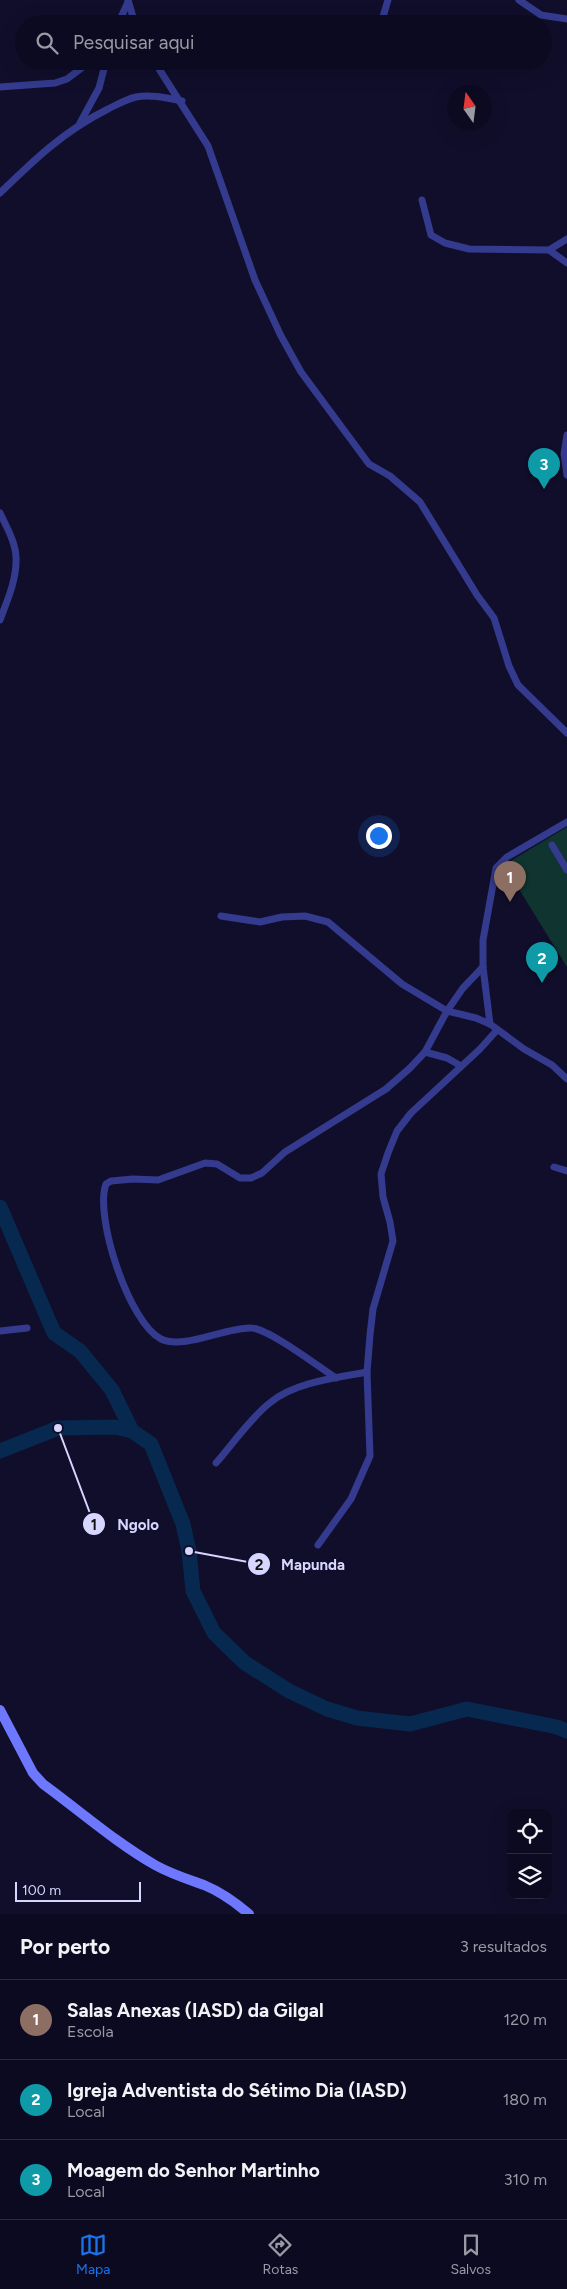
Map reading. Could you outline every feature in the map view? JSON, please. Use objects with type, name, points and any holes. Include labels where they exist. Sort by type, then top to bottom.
[{"type":"street","points":[[384,15],[388,0]]},
{"type":"street","points":[[519,0],[541,15]]},
{"type":"street","points":[[122,15],[128,1]]},
{"type":"street","points":[[128,1],[132,15]]},
{"type":"street","points":[[552,17],[567,19]]},
{"type":"street","points":[[0,87],[61,81],[79,70]]},
{"type":"street","points":[[80,123],[99,88],[104,70]]},
{"type":"street","points":[[160,70],[208,146],[255,280],[281,336],[301,372],[369,464],[390,476],[420,502],[477,595],[494,618],[509,666],[518,684],[567,733]]},
{"type":"street","points":[[0,193],[54,142],[80,123],[136,97],[164,97],[182,102]]},
{"type":"street","points":[[422,200],[431,235],[445,242],[469,249],[549,250],[567,239]]},
{"type":"street","points":[[549,250],[567,263]]},
{"type":"street","points":[[567,435],[564,454],[567,475]]},
{"type":"street","points":[[0,513],[9,532],[16,558],[11,591],[0,620]]},
{"type":"street","points":[[490,1024],[482,967],[482,940],[495,875],[500,863],[567,822]]},
{"type":"street","points":[[552,845],[567,870]]},
{"type":"street","points":[[220,916],[260,922],[282,917],[305,916],[328,922],[402,984],[447,1011],[476,1018],[490,1024],[524,1049],[552,1065],[567,1079]]},
{"type":"street","points":[[336,1378],[266,1332],[252,1327],[179,1342],[163,1340],[152,1333],[138,1317],[109,1242],[103,1205],[104,1188],[111,1181],[133,1179],[158,1180],[205,1163],[218,1164],[240,1178],[250,1178],[262,1173],[285,1152],[386,1089],[425,1052],[447,1011],[463,988],[482,967]]},
{"type":"street","points":[[318,1545],[351,1499],[370,1456],[366,1372],[373,1309],[393,1241],[383,1197],[381,1174],[397,1131],[411,1113],[480,1049],[497,1030]]},
{"type":"street","points":[[425,1052],[447,1058],[461,1066]]},
{"type":"street","points":[[554,1167],[567,1172]]},
{"type":"street","points":[[0,1331],[27,1328]]},
{"type":"street","points":[[216,1463],[269,1403],[284,1393],[336,1378],[366,1372]]},
{"type":"street","points":[[0,1710],[33,1773],[43,1784],[121,1843],[156,1866],[232,1899],[249,1914]]},
{"type":"green space","points":[[567,827],[567,967],[504,865]]},
{"type":"waterway","points":[[0,1207],[54,1333],[80,1351],[112,1390],[132,1431],[151,1444],[183,1524],[189,1551],[193,1591],[214,1633],[245,1663],[289,1691],[327,1709],[357,1718],[410,1724],[467,1709],[557,1727],[567,1731]]},
{"type":"waterway","points":[[0,1451],[58,1428],[115,1427],[132,1431]]},
{"type":"place","name":"Moagem do Senhor Martinho","points":[[544,489]]},
{"type":"place","name":"Salas Anexas (IASD) da Gilgal","points":[[510,902]]},
{"type":"place","name":"Igreja Adventista do Sétimo Dia (IASD)","points":[[542,983]]},
{"type":"place","name":"Ngolo","points":[[58,1428]]},
{"type":"place","name":"Mapunda","points":[[189,1551]]}]
